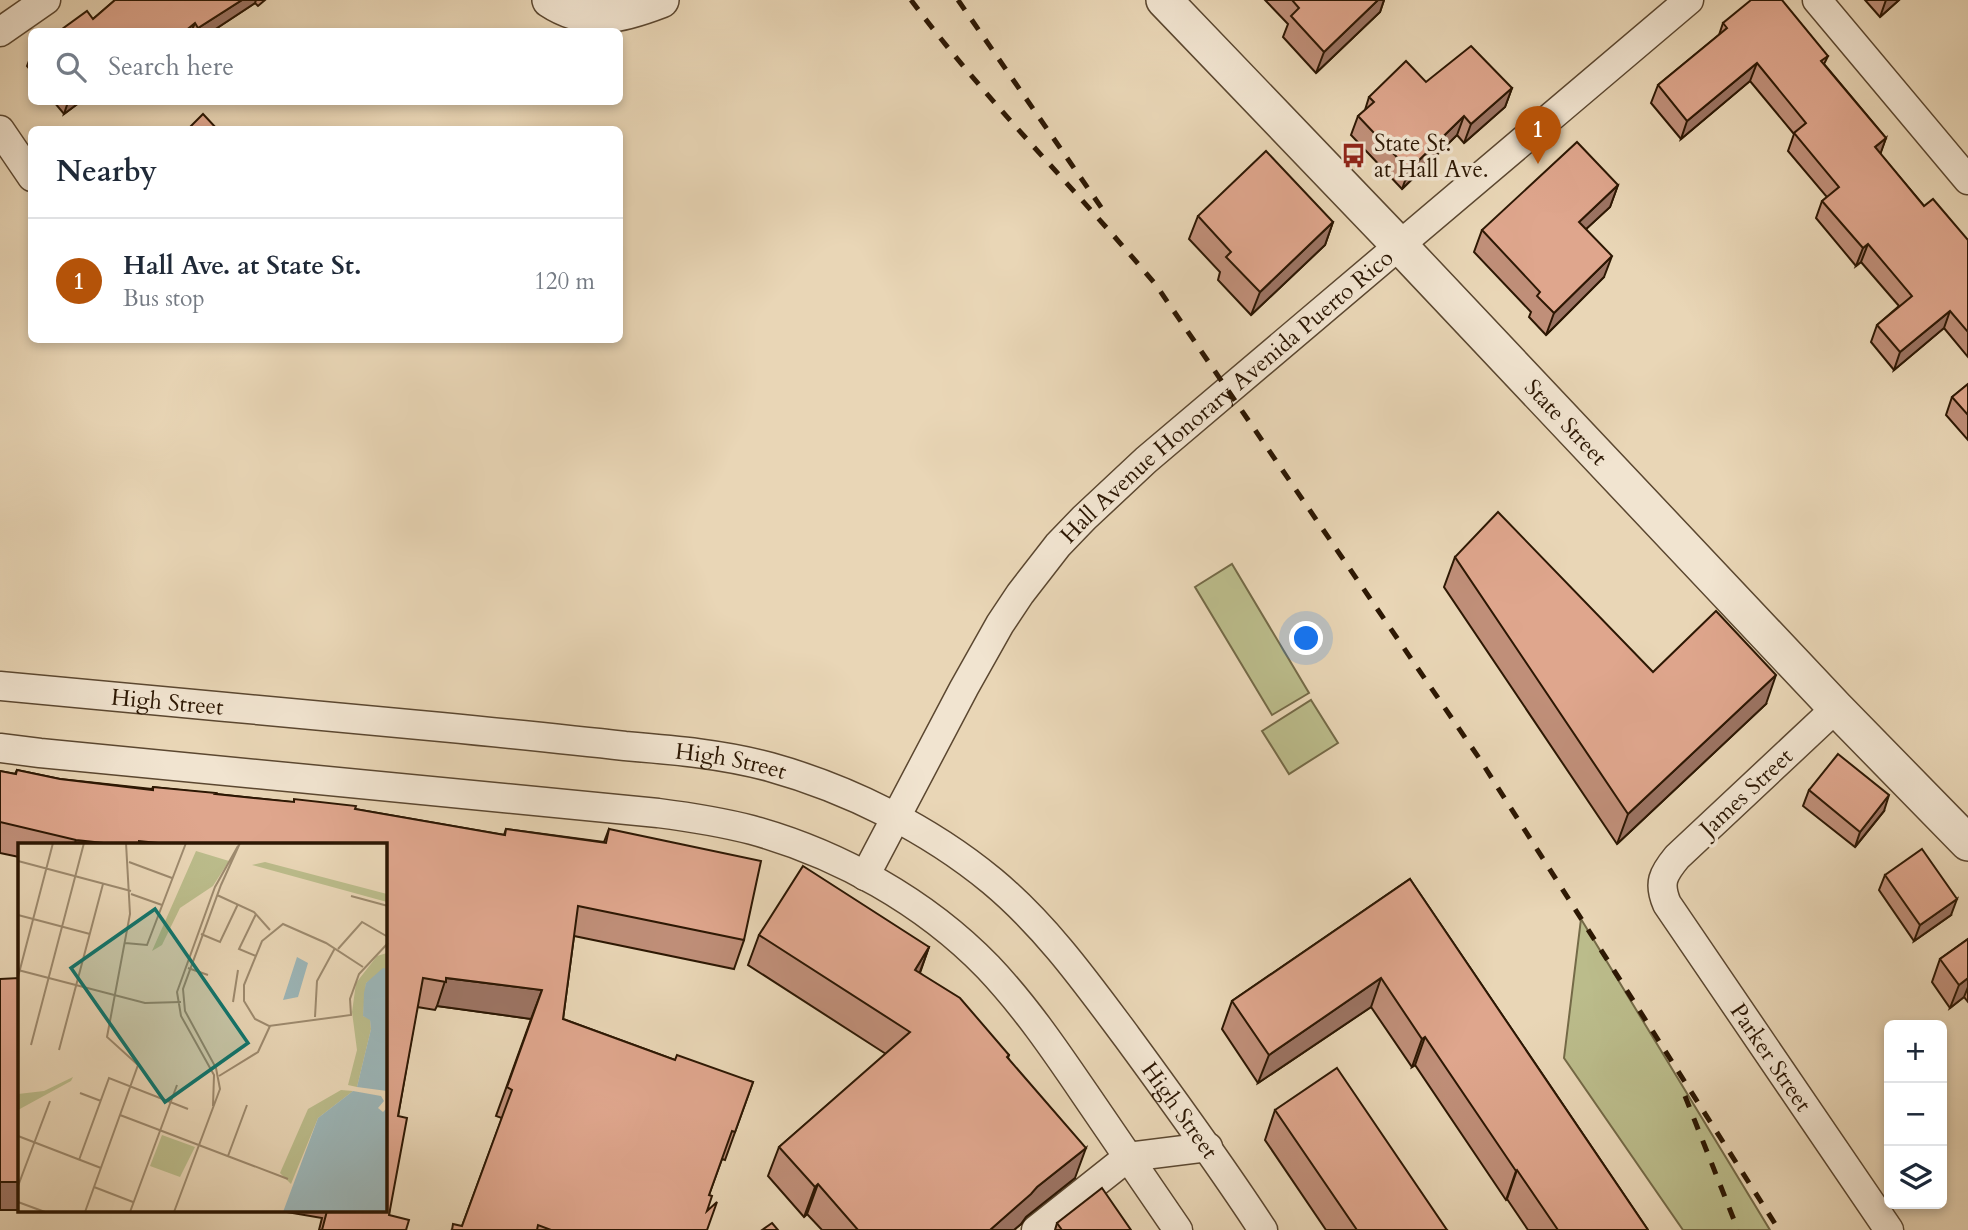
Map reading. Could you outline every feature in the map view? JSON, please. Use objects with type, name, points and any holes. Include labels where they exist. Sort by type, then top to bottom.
[{"type":"street","points":[[0,32],[47,0]]},
{"type":"street","points":[[550,0],[569,10],[601,16],[624,13],[661,0]]},
{"type":"street","name":"State Street","points":[[1164,0],[1836,708],[1968,842]]},
{"type":"street","name":"Hall Avenue Honorary Avenida Puerto Rico","points":[[865,876],[1000,624],[1058,545],[1146,460],[1689,0]]},
{"type":"street","points":[[1817,0],[1968,180]]},
{"type":"street","points":[[0,130],[28,171]]},
{"type":"street","name":"High Street","points":[[0,686],[702,754],[768,766],[849,795],[923,833],[971,865],[1036,922],[1078,971],[1208,1147],[1263,1230]]},
{"type":"street","name":"James Street","points":[[1662,880],[1677,857],[1836,708]]},
{"type":"street","points":[[0,748],[658,813],[751,830],[822,856],[865,876],[933,918],[988,967],[1044,1035],[1178,1230]]},
{"type":"street","name":"Parker Street","points":[[1662,880],[1661,892],[1667,904],[1889,1230]]},
{"type":"street","points":[[1036,1230],[1128,1157],[1208,1147]]},
{"type":"green space","points":[[1232,564],[1309,693],[1272,715],[1195,587]]},
{"type":"green space","points":[[1311,700],[1338,743],[1289,774],[1262,731]]},
{"type":"green space","points":[[1581,919],[1770,1230],[1683,1230],[1564,1058]]},
{"type":"building","points":[[115,0],[242,0],[198,28],[195,23],[189,28],[64,28],[87,11],[93,19]]},
{"type":"building","points":[[1292,0],[1378,0],[1324,52],[1291,16],[1299,8]]},
{"type":"building","points":[[1751,0],[1782,0],[1828,56],[1821,61],[1886,138],[1875,147],[1924,206],[1933,199],[1968,240],[1968,332],[1950,311],[1900,352],[1877,325],[1912,296],[1868,244],[1863,248],[1822,201],[1839,187],[1794,133],[1806,123],[1757,63],[1687,121],[1658,85],[1727,28],[1723,23]]},
{"type":"building","points":[[1471,46],[1512,88],[1471,124],[1464,116],[1409,170],[1358,116],[1374,102],[1369,97],[1406,61],[1426,82]]},
{"type":"building","points":[[203,114],[214,126],[191,126]]},
{"type":"building","points":[[1577,142],[1618,185],[1579,222],[1612,256],[1554,313],[1537,296],[1540,292],[1482,230]]},
{"type":"building","points":[[1266,151],[1333,222],[1260,292],[1226,257],[1231,252],[1198,216]]},
{"type":"building","points":[[1968,384],[1968,415],[1952,397]]},
{"type":"building","points":[[1498,512],[1653,672],[1716,611],[1776,675],[1628,814],[1455,557]]},
{"type":"building","points":[[1838,754],[1889,795],[1860,832],[1809,790]]},
{"type":"building","points":[[17,770],[60,779],[153,790],[153,787],[356,806],[355,809],[505,835],[506,829],[606,843],[609,829],[761,861],[744,940],[578,906],[563,1019],[675,1060],[677,1055],[753,1082],[709,1195],[712,1196],[707,1211],[717,1202],[707,1230],[551,1230],[538,1225],[537,1230],[452,1230],[453,1224],[462,1226],[512,1090],[507,1087],[542,990],[446,978],[446,982],[423,978],[398,1116],[407,1118],[389,1215],[409,1220],[406,1230],[322,1230],[327,1212],[387,1212],[387,843],[104,843],[76,840],[0,822],[0,771],[16,774]]},
{"type":"building","points":[[1922,849],[1957,899],[1920,925],[1885,875]]},
{"type":"building","points":[[803,866],[929,947],[915,970],[960,998],[1086,1148],[1037,1187],[990,1230],[858,1230],[818,1184],[815,1187],[779,1147],[910,1032],[759,935]]},
{"type":"building","points":[[1410,879],[1648,1230],[1558,1230],[1381,978],[1269,1055],[1232,1001]]},
{"type":"building","points":[[1968,939],[1968,978],[1959,985],[1940,959]]},
{"type":"building","points":[[18,978],[18,1182],[0,1182],[0,979]]},
{"type":"building","points":[[1337,1068],[1447,1230],[1357,1230],[1275,1110]]},
{"type":"building","points":[[1102,1188],[1131,1230],[1062,1230],[1057,1223]]},
{"type":"building","points":[[772,1223],[778,1230],[762,1230]]},
{"type":"railway","points":[[911,0],[1000,109],[1156,285],[1479,758],[1779,1230]]},
{"type":"railway","points":[[958,0],[1103,210]]},
{"type":"railway","points":[[1685,1096],[1738,1230]]},
{"type":"place","name":"State St. at Hall Ave.","points":[[1354,156]]},
{"type":"place","name":"Hall Ave. at State St.","points":[[1538,164]]}]
